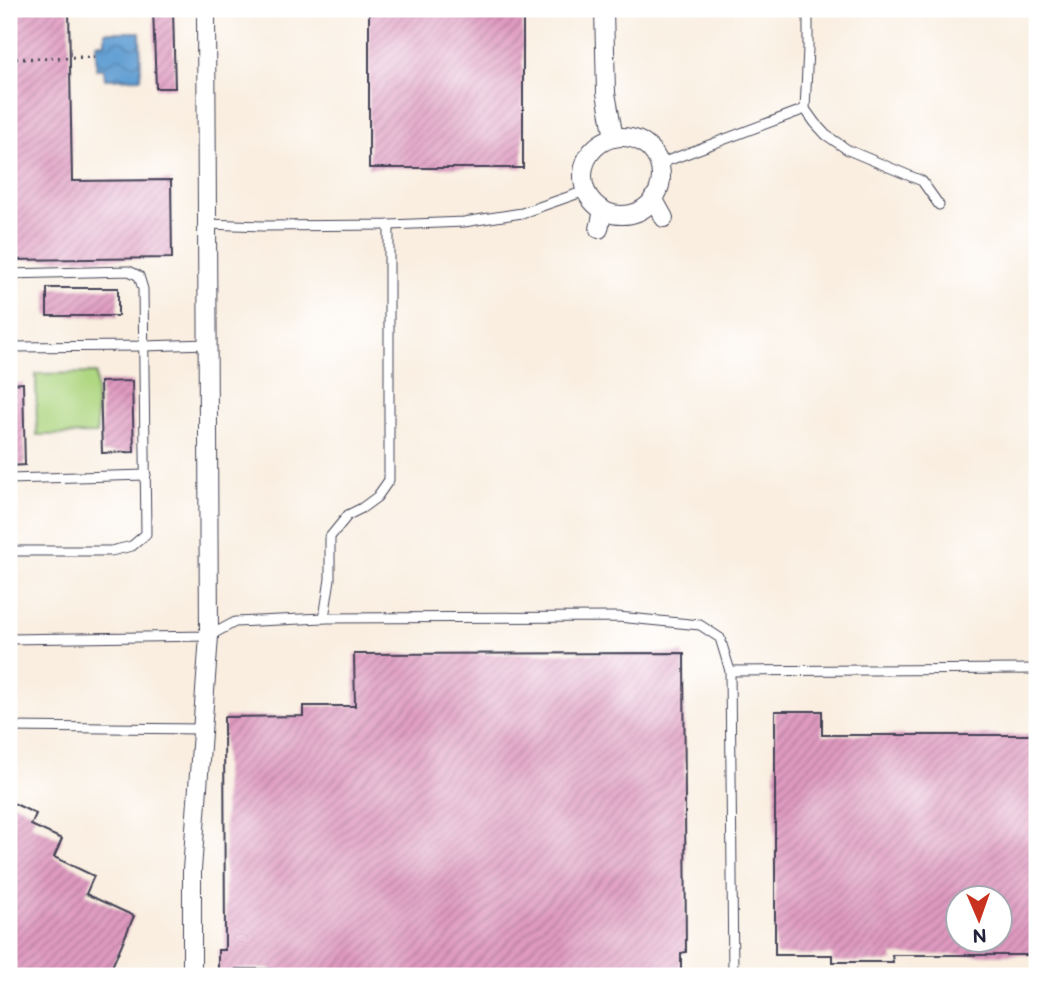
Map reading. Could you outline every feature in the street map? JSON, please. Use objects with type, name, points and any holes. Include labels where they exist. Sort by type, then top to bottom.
[{"type":"street","points":[[192,976],[192,870],[209,636],[206,9]]},
{"type":"street","points":[[604,9],[606,93],[614,138]]},
{"type":"street","points":[[626,138],[637,141],[647,146],[659,164],[658,190],[651,202],[641,210],[615,214],[603,210],[593,202],[586,191],[583,168],[595,148],[604,141],[626,138]]},
{"type":"street","points":[[653,198],[664,218]]},
{"type":"street","points":[[599,229],[603,210]]},
{"type":"lane","points":[[808,9],[805,109],[814,123],[848,150],[922,181],[939,205]]},
{"type":"lane","points":[[659,164],[805,109]]},
{"type":"lane","points":[[206,223],[262,226],[464,222],[522,213],[586,191]]},
{"type":"lane","points":[[324,618],[330,579],[330,537],[348,515],[377,497],[389,480],[389,225]]},
{"type":"lane","points":[[9,274],[129,271],[139,276],[143,289],[146,475],[146,534],[132,545],[111,551],[9,551]]},
{"type":"lane","points":[[9,347],[208,344]]},
{"type":"lane","points":[[9,479],[146,475]]},
{"type":"lane","points":[[9,639],[209,636],[235,621],[324,618],[618,617],[700,625],[720,638],[730,671],[733,976]]},
{"type":"lane","points":[[730,671],[1037,669]]},
{"type":"lane","points":[[9,727],[203,729]]},
{"type":"path","points":[[9,59],[94,57]]},
{"type":"green space","points":[[96,373],[97,434],[37,435],[36,374]]},
{"type":"water","points":[[105,32],[140,32],[141,78],[105,79],[104,69],[96,69],[96,43],[105,43]]},
{"type":"building","points":[[9,9],[69,9],[72,181],[171,180],[172,258],[9,260]]},
{"type":"building","points":[[153,9],[173,9],[175,88],[156,88]]},
{"type":"building","points":[[369,9],[523,9],[523,168],[369,168]]},
{"type":"building","points":[[47,288],[118,288],[118,316],[47,316]]},
{"type":"building","points":[[132,381],[134,452],[102,453],[100,382]]},
{"type":"building","points":[[23,383],[25,465],[9,466],[9,384]]},
{"type":"building","points":[[684,653],[686,952],[681,953],[681,973],[601,973],[601,976],[414,973],[414,976],[272,976],[272,969],[236,969],[238,975],[218,975],[218,950],[225,950],[224,717],[303,716],[303,706],[355,706],[354,654]]},
{"type":"building","points":[[775,711],[822,711],[822,735],[1037,735],[1037,955],[892,955],[893,962],[832,962],[832,955],[775,955]]},
{"type":"building","points":[[9,801],[36,814],[31,825],[62,839],[54,857],[94,876],[86,894],[134,916],[108,976],[9,976]]}]
